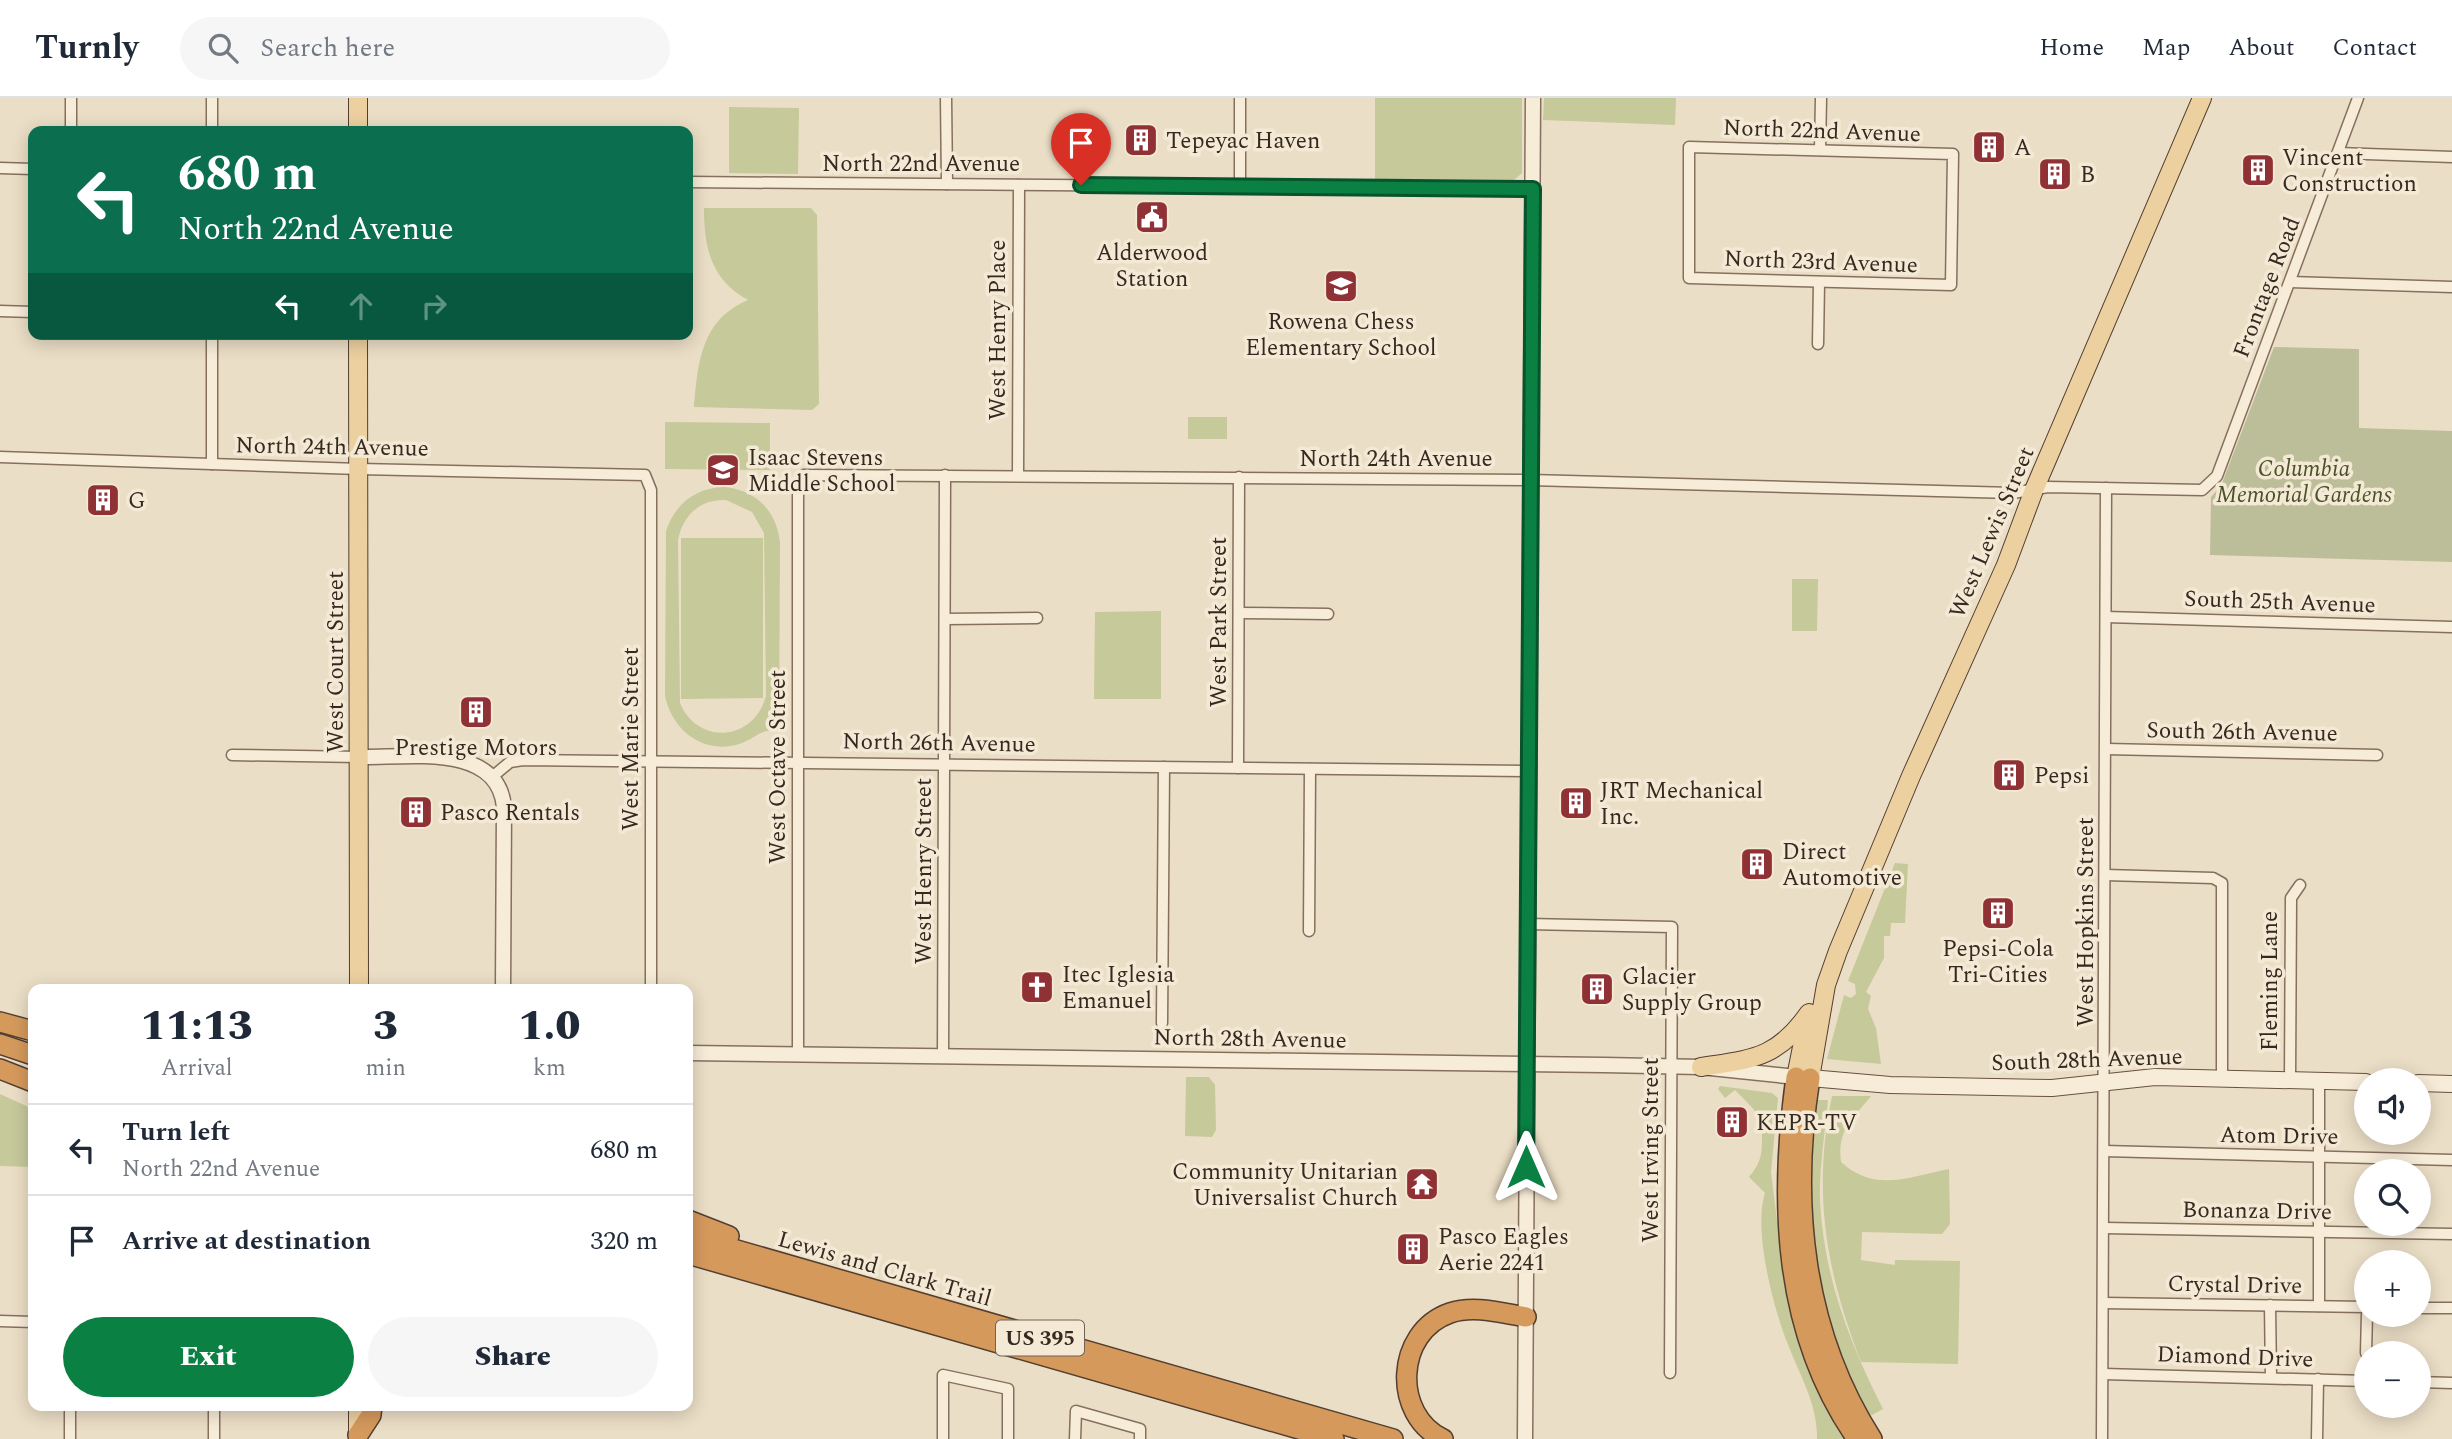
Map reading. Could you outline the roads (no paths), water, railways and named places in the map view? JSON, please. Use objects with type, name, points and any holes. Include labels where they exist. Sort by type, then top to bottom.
[{"type":"highway","points":[[0,1022],[28,1030]]},
{"type":"highway","points":[[0,1031],[28,1039]]},
{"type":"highway","points":[[0,1044],[28,1053]]},
{"type":"highway","points":[[0,1069],[28,1080]]},
{"type":"highway","points":[[1803,1078],[1785,1182],[1787,1232],[1795,1283],[1810,1340],[1825,1380],[1857,1439]]},
{"type":"highway","points":[[1803,1078],[1801,1187],[1811,1294],[1828,1350],[1872,1439]]},
{"type":"highway","points":[[693,1222],[752,1246],[772,1261]]},
{"type":"highway","name":"Lewis and Clark Trail","points":[[693,1237],[1393,1439]]},
{"type":"highway","name":"Lewis and Clark Trail","points":[[693,1256],[1334,1439]]},
{"type":"highway","points":[[693,1266],[733,1268]]},
{"type":"highway","points":[[1443,1439],[1423,1425],[1410,1402],[1406,1374],[1417,1340],[1435,1321],[1461,1310],[1526,1317]]},
{"type":"highway","points":[[358,1437],[371,1411]]},
{"type":"main road","points":[[358,98],[358,126]]},
{"type":"main road","name":"West Lewis Street","points":[[1803,1078],[1826,985],[1911,776],[2006,565],[2034,490],[2202,98]]},
{"type":"main road","name":"West Court Street","points":[[358,340],[359,984]]},
{"type":"main road","name":"West Lewis Street","points":[[1803,1078],[1809,1013],[1826,985]]},
{"type":"main road","points":[[1700,1067],[1758,1058],[1772,1052],[1795,1033],[1809,1013]]},
{"type":"main road","name":"South 28th Avenue","points":[[1803,1078],[1890,1085],[2052,1088],[2155,1077],[2354,1082]]},
{"type":"main road","points":[[2431,1083],[2452,1084]]},
{"type":"main road","points":[[358,1411],[358,1437]]},
{"type":"street","points":[[71,98],[71,126]]},
{"type":"street","points":[[212,98],[212,126]]},
{"type":"street","points":[[946,98],[947,184]]},
{"type":"street","points":[[1240,98],[1240,187]]},
{"type":"street","points":[[1525,1435],[1533,98]]},
{"type":"street","points":[[1821,98],[1821,150]]},
{"type":"street","name":"Frontage Road","points":[[2207,487],[2217,476],[2358,98]]},
{"type":"street","name":"North 22nd Avenue","points":[[1689,278],[1689,147],[1821,150],[1953,154],[1951,285]]},
{"type":"street","points":[[2338,153],[2452,157]]},
{"type":"street","points":[[0,168],[28,169]]},
{"type":"street","name":"North 22nd Avenue","points":[[693,182],[1533,189]]},
{"type":"street","name":"West Henry Place","points":[[1018,185],[1018,475]]},
{"type":"street","name":"North 23rd Avenue","points":[[1689,278],[1951,285]]},
{"type":"street","points":[[1818,344],[1819,282]]},
{"type":"street","points":[[2290,282],[2452,287]]},
{"type":"street","points":[[0,311],[28,312]]},
{"type":"street","points":[[212,340],[212,464]]},
{"type":"street","name":"North 24th Avenue","points":[[0,457],[359,469],[635,472],[648,478],[651,490]]},
{"type":"street","name":"North 24th Avenue","points":[[801,479],[816,474],[1531,480],[2013,493],[2106,488],[2196,490],[2207,487]]},
{"type":"street","name":"West Henry Street","points":[[943,1057],[945,475]]},
{"type":"street","name":"West Park Street","points":[[1238,768],[1239,477]]},
{"type":"street","name":"West Octave Street","points":[[797,1055],[798,491],[801,479]]},
{"type":"street","name":"West Hopkins Street","points":[[2102,1439],[2106,488]]},
{"type":"street","name":"West Marie Street","points":[[651,490],[651,984]]},
{"type":"street","points":[[1239,613],[1328,614]]},
{"type":"street","name":"South 25th Avenue","points":[[2106,617],[2452,627]]},
{"type":"street","points":[[944,619],[1037,618]]},
{"type":"street","name":"South 26th Avenue","points":[[2106,749],[2377,755]]},
{"type":"street","points":[[232,755],[462,760],[475,764],[492,777],[500,789],[504,807],[503,984]]},
{"type":"street","name":"North 26th Avenue","points":[[492,777],[518,760],[1528,771]]},
{"type":"street","points":[[1162,1023],[1164,767]]},
{"type":"street","points":[[1309,931],[1310,769]]},
{"type":"street","points":[[2105,875],[2213,878],[2220,881],[2223,888],[2222,1079]]},
{"type":"street","name":"Fleming Lane","points":[[2290,1080],[2291,898],[2300,885]]},
{"type":"street","name":"West Irving Street","points":[[1527,924],[1672,927],[1670,1373]]},
{"type":"street","name":"North 28th Avenue","points":[[693,1053],[1671,1066],[1803,1078]]},
{"type":"street","points":[[2319,1081],[2319,1306]]},
{"type":"street","name":"Atom Drive","points":[[2104,1152],[2452,1160]]},
{"type":"street","name":"Bonanza Drive","points":[[2104,1228],[2452,1234]]},
{"type":"street","name":"Crystal Drive","points":[[2104,1303],[2354,1307]]},
{"type":"street","points":[[2270,1306],[2271,1378]]},
{"type":"street","points":[[2431,1308],[2452,1308]]},
{"type":"street","points":[[0,1321],[28,1322]]},
{"type":"street","name":"Diamond Drive","points":[[2103,1374],[2354,1381]]},
{"type":"street","points":[[943,1439],[943,1375],[1008,1390],[1008,1439]]},
{"type":"street","points":[[2316,1439],[2318,1380]]},
{"type":"street","points":[[2431,1382],[2452,1383]]},
{"type":"street","points":[[69,1439],[70,1411]]},
{"type":"street","points":[[214,1411],[214,1439]]},
{"type":"street","points":[[1075,1439],[1076,1411],[1140,1429],[1140,1439]]},
{"type":"place","name":"Tepeyac Haven","points":[[1141,140]]},
{"type":"place","name":"A","points":[[1989,147]]},
{"type":"place","name":"Vincent Construction","points":[[2258,170]]},
{"type":"place","name":"B","points":[[2055,174]]},
{"type":"place","name":"Alderwood Station","points":[[1152,217]]},
{"type":"place","name":"Rowena Chess Elementary School","points":[[1341,286]]},
{"type":"place","name":"Isaac Stevens Middle School","points":[[723,470]]},
{"type":"place","name":"G","points":[[103,500]]},
{"type":"place","name":"Prestige Motors","points":[[476,712]]},
{"type":"place","name":"Pepsi","points":[[2009,775]]},
{"type":"place","name":"JRT Mechanical Inc.","points":[[1576,803]]},
{"type":"place","name":"Pasco Rentals","points":[[416,812]]},
{"type":"place","name":"Direct Automotive","points":[[1757,864]]},
{"type":"place","name":"Pepsi-Cola Tri-Cities","points":[[1998,913]]},
{"type":"place","name":"Itec Iglesia Emanuel","points":[[1037,987]]},
{"type":"place","name":"Glacier Supply Group","points":[[1597,989]]},
{"type":"place","name":"KEPR-TV","points":[[1732,1122]]},
{"type":"place","name":"Community Unitarian Universalist Church","points":[[1422,1184]]},
{"type":"place","name":"Pasco Eagles Aerie 2241","points":[[1413,1249]]},
{"type":"park label","name":"Columbia Memorial Gardens","points":[[2304,481]]}]
